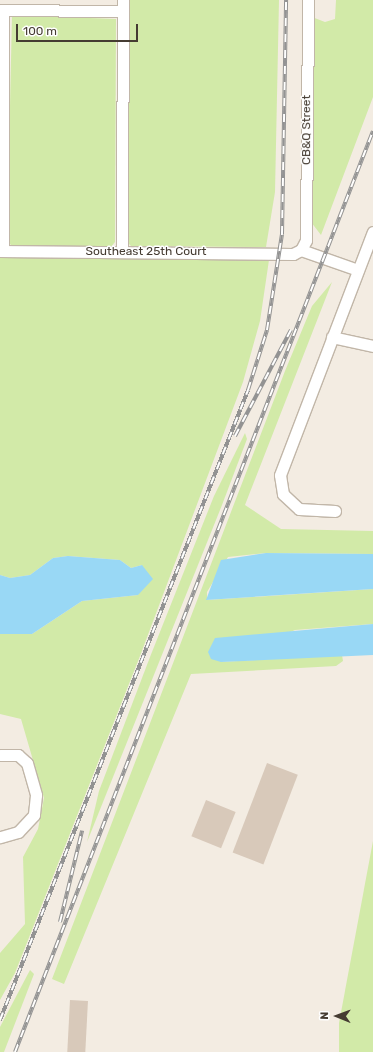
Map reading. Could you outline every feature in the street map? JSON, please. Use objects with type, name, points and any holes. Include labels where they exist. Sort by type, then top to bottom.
[{"type":"street","name":"CB&Q Street","points":[[297,252],[306,240],[308,0]]},
{"type":"street","points":[[2,251],[1,10],[123,6],[122,252]]},
{"type":"street","points":[[335,511],[299,509],[283,494],[280,475],[373,232]]},
{"type":"street","name":"Southeast 25th Court","points":[[2,251],[297,252],[358,270]]},
{"type":"street","points":[[332,337],[373,346]]},
{"type":"street","points":[[0,755],[18,756],[27,763],[36,795],[34,815],[18,832],[0,838]]},
{"type":"green space","points":[[129,0],[279,0],[275,192],[266,247],[131,246],[128,243]]},
{"type":"green space","points":[[336,0],[373,0],[373,97],[321,235],[311,222],[312,17],[325,22],[335,19]]},
{"type":"green space","points":[[12,15],[116,19],[115,242],[111,247],[12,246],[7,241]]},
{"type":"green space","points":[[0,257],[269,260],[260,321],[243,382],[140,656],[15,973],[0,1000],[0,953],[25,924],[23,857],[38,829],[44,798],[21,719],[0,714],[0,634],[32,634],[82,601],[138,595],[142,565],[131,568],[120,560],[68,556],[53,558],[30,575],[10,578],[0,575]]},
{"type":"green space","points":[[332,282],[245,505],[281,529],[373,531],[373,554],[266,553],[228,557],[207,592],[207,600],[373,589],[373,624],[295,630],[221,662],[342,655],[343,661],[336,666],[191,674],[64,984],[52,979],[285,371],[312,306]]},
{"type":"green space","points":[[245,433],[247,439],[222,505],[87,842],[99,791],[150,657],[214,496]]},
{"type":"green space","points":[[373,841],[373,1052],[339,1052],[339,1023]]},
{"type":"green space","points":[[30,970],[34,974],[4,1052],[0,1052],[0,1027]]},
{"type":"water","points":[[266,553],[373,554],[373,589],[206,600],[221,560]]},
{"type":"water","points":[[68,556],[120,560],[131,568],[142,565],[153,579],[138,595],[82,601],[32,634],[0,634],[0,575],[10,578],[30,575],[53,558]]},
{"type":"water","points":[[373,624],[373,655],[221,662],[211,659],[208,652],[215,638]]},
{"type":"building","points":[[267,763],[298,775],[263,864],[233,853]]},
{"type":"building","points":[[206,800],[236,812],[221,848],[191,836]]},
{"type":"building","points":[[70,1000],[88,1001],[85,1052],[67,1052]]},
{"type":"railway","points":[[0,1020],[248,390],[267,330],[282,234],[286,0]]},
{"type":"railway","points":[[15,1052],[373,131]]},
{"type":"railway","points":[[235,436],[291,330]]},
{"type":"railway","points":[[60,922],[82,831]]}]
